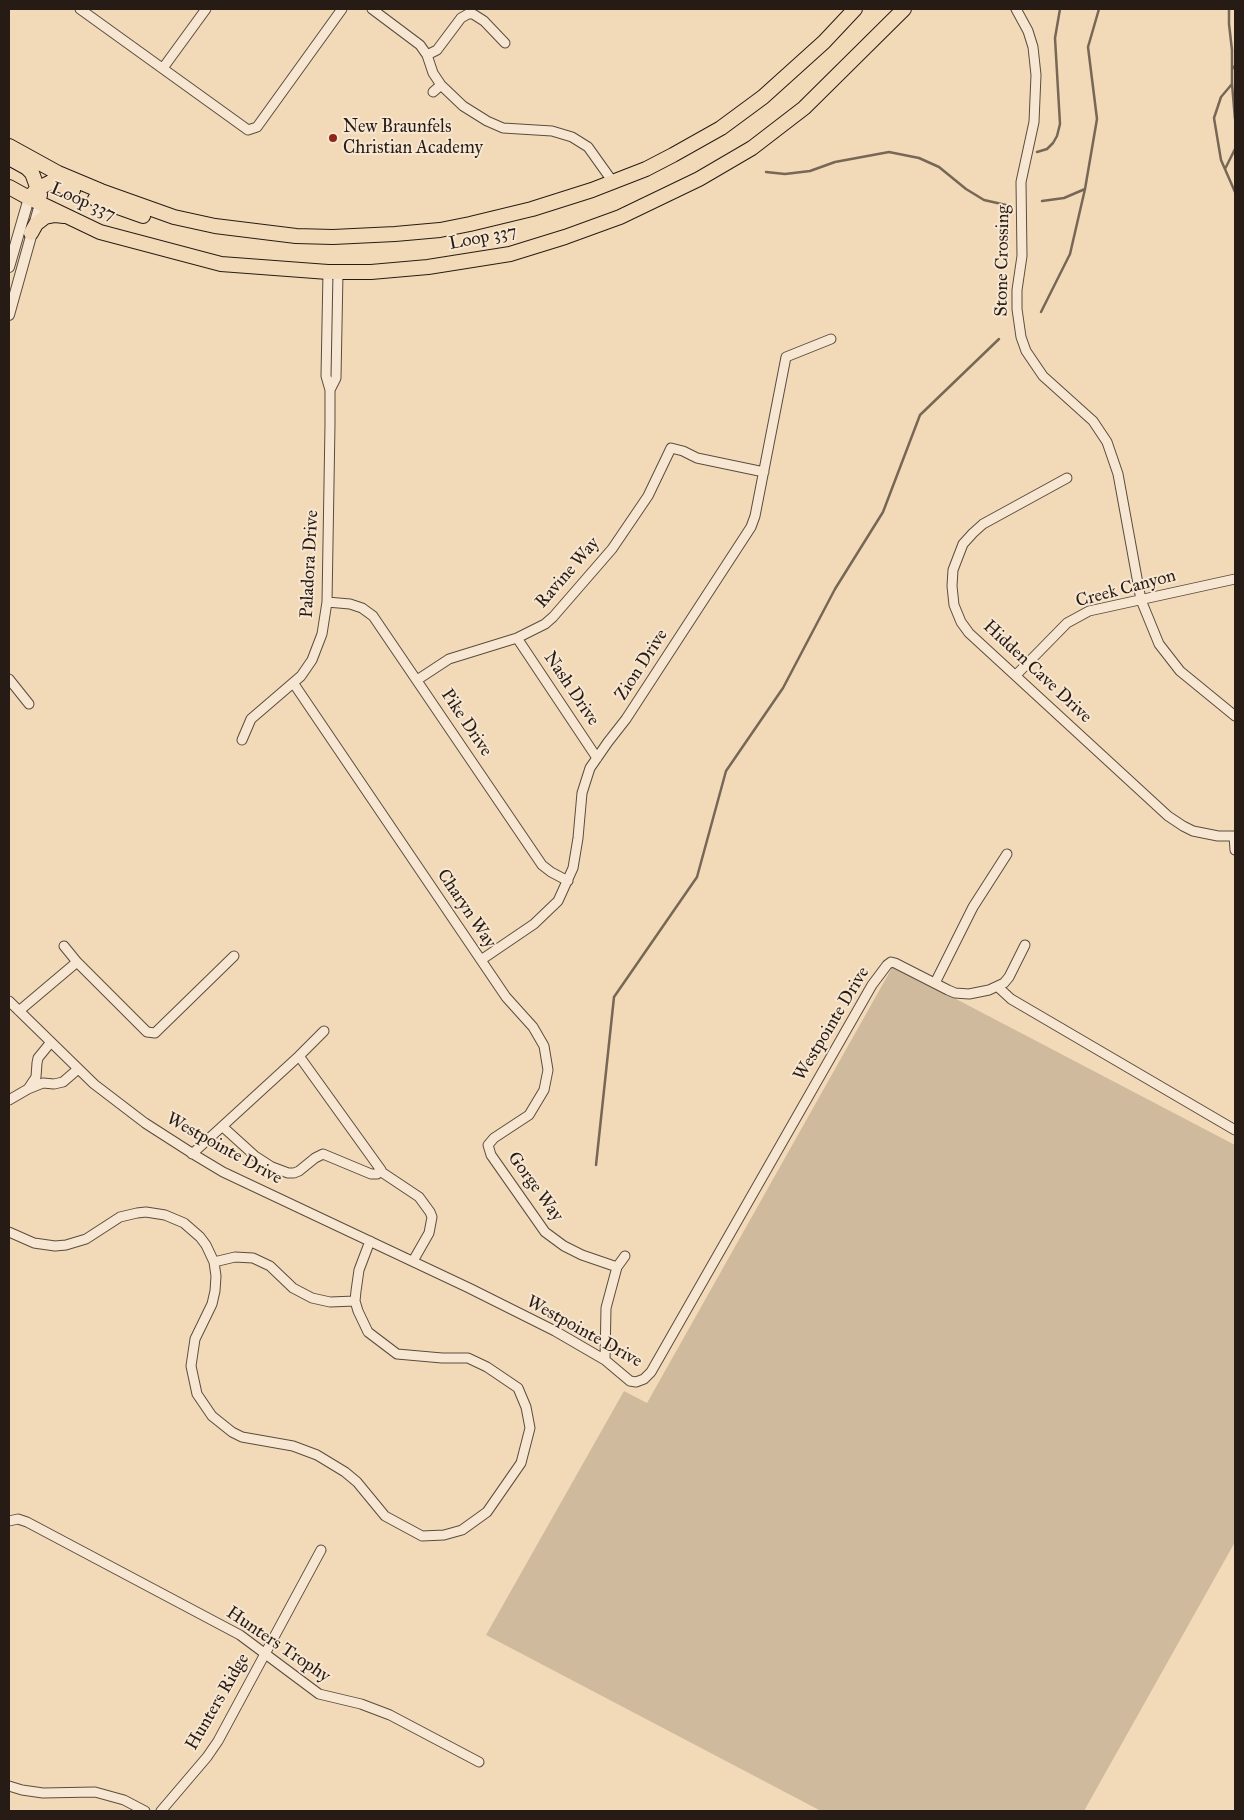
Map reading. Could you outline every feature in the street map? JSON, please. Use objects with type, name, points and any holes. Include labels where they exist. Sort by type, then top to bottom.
[{"type":"main road","name":"Loop 337","points":[[9,146],[44,166],[85,184],[174,217],[215,226],[296,236],[356,236],[440,230],[540,206],[592,190],[646,169],[673,156],[744,112],[801,64],[855,9]]},
{"type":"main road","name":"Loop 337","points":[[9,187],[36,197],[67,216],[100,232],[162,250],[221,264],[333,273],[428,267],[510,254],[620,217],[699,179],[752,148],[804,108],[904,9]]},
{"type":"main road","points":[[9,158],[32,173],[36,197]]},
{"type":"main road","points":[[36,197],[51,182],[57,183],[122,209],[168,224],[243,238],[305,244],[350,245],[380,240],[395,234]]},
{"type":"main road","points":[[31,233],[36,224],[45,218],[55,215],[67,216]]},
{"type":"street","points":[[80,9],[244,128],[251,130],[257,127],[342,9]]},
{"type":"street","points":[[163,68],[206,9]]},
{"type":"street","points":[[372,9],[424,49],[433,72],[441,85],[463,106],[496,125],[516,129],[552,131],[580,142],[588,147],[599,160],[613,182]]},
{"type":"street","name":"Stone Crossing","points":[[1016,9],[1028,31],[1033,47],[1036,75],[1034,122],[1021,182],[1020,199],[1022,256],[1017,290],[1017,321],[1026,351],[1043,376],[1093,421],[1107,442],[1118,474],[1141,600],[1152,632],[1164,652],[1180,671],[1235,716]]},
{"type":"street","points":[[427,55],[437,50],[461,18],[468,14],[473,14],[484,21],[505,43]]},
{"type":"street","points":[[433,92],[441,85]]},
{"type":"street","points":[[9,315],[31,233],[36,197]]},
{"type":"street","points":[[9,267],[36,197]]},
{"type":"street","name":"Paladora Drive","points":[[242,740],[251,719],[294,684],[307,668],[318,646],[327,602],[330,390],[326,376],[333,273]]},
{"type":"street","name":"Zion Drive","points":[[481,960],[534,924],[558,901],[573,868],[582,793],[590,768],[626,719],[751,526],[755,516],[786,357],[832,339]]},
{"type":"street","name":"Ravine Way","points":[[417,680],[449,659],[517,638],[545,624],[559,612],[612,549],[648,496],[671,448],[683,451],[697,458],[764,472]]},
{"type":"street","name":"Hidden Cave Drive","points":[[1067,478],[983,524],[972,533],[963,544],[953,570],[954,606],[969,633],[1168,816],[1193,831],[1235,836]]},
{"type":"street","name":"Creek Canyon","points":[[1016,675],[1053,636],[1076,617],[1088,612],[1235,579]]},
{"type":"street","name":"Pike Drive","points":[[327,602],[350,604],[362,608],[373,616],[542,864],[551,872],[568,881]]},
{"type":"street","name":"Nash Drive","points":[[517,638],[597,758]]},
{"type":"street","points":[[9,679],[29,704]]},
{"type":"street","name":"Charyn Way","points":[[294,684],[506,997],[533,1027],[544,1046],[548,1070],[544,1090],[533,1109],[519,1122],[494,1138],[488,1145]]},
{"type":"street","points":[[1235,836],[1235,850]]},
{"type":"street","points":[[936,984],[973,907],[1008,854]]},
{"type":"street","points":[[1025,945],[1009,977],[998,987],[1011,999],[1235,1130]]},
{"type":"street","points":[[64,946],[77,962],[147,1032],[155,1033],[234,956]]},
{"type":"street","points":[[19,1011],[77,962]]},
{"type":"street","name":"Westpointe Drive","points":[[9,1001],[78,1069],[114,1100],[192,1154],[230,1175],[413,1261],[555,1331],[605,1360],[633,1382],[640,1381],[648,1376],[872,985],[887,965],[890,962],[895,963],[960,994],[983,992],[998,987]]},
{"type":"street","points":[[192,1154],[224,1127],[324,1031]]},
{"type":"street","points":[[49,1083],[36,1068],[38,1058],[51,1042]]},
{"type":"street","points":[[299,1056],[380,1167],[380,1171],[419,1197],[430,1212],[432,1217],[429,1234],[413,1261]]},
{"type":"street","points":[[9,1100],[43,1083],[63,1082],[78,1069]]},
{"type":"street","points":[[28,1089],[38,1072]]},
{"type":"street","points":[[224,1127],[255,1156],[272,1167],[288,1173],[299,1171],[315,1158],[324,1154],[371,1174],[377,1174],[380,1171]]},
{"type":"street","name":"Gorge Way","points":[[488,1145],[491,1155],[545,1232],[564,1246],[582,1255],[617,1267]]},
{"type":"street","points":[[9,1232],[34,1243],[66,1245],[86,1239],[120,1217],[137,1213],[155,1213],[176,1218],[192,1229],[206,1245],[214,1262],[216,1291],[212,1304],[195,1339],[191,1366],[198,1394],[212,1416],[232,1432],[242,1437],[293,1446],[317,1455],[358,1482],[385,1516],[422,1536],[444,1535],[462,1530],[488,1512],[521,1462],[530,1428],[526,1406],[518,1388],[468,1358],[434,1358],[397,1354],[368,1332],[355,1301],[357,1279],[370,1241]]},
{"type":"street","points":[[605,1360],[606,1308],[617,1267],[625,1256]]},
{"type":"street","points":[[214,1262],[235,1257],[253,1258],[270,1266],[293,1288],[312,1298],[330,1302],[355,1301]]},
{"type":"street","name":"Hunters Trophy","points":[[9,1521],[18,1519],[27,1522],[240,1635],[319,1694],[361,1704],[390,1715],[478,1762]]},
{"type":"street","name":"Hunters Ridge","points":[[161,1811],[207,1757],[218,1741],[321,1550]]},
{"type":"street","points":[[9,1786],[43,1794],[95,1792],[110,1794],[145,1811]]},
{"type":"shaded area","points":[[893,966],[1235,1145],[1235,1542],[1084,1811],[821,1811],[486,1635],[624,1391],[647,1403]]},
{"type":"waterway","points":[[1037,152],[1047,149],[1053,143],[1060,124],[1055,38],[1060,9]]},
{"type":"waterway","points":[[1041,312],[1070,254],[1085,189],[1097,119],[1088,47],[1099,9]]},
{"type":"waterway","points":[[1229,9],[1232,69]]},
{"type":"waterway","points":[[1235,66],[1232,69],[1235,119]]},
{"type":"waterway","points":[[1232,84],[1221,97],[1214,118],[1221,160],[1235,192]]},
{"type":"waterway","points":[[1225,169],[1235,149]]},
{"type":"waterway","points":[[766,172],[785,174],[810,171],[835,162],[889,152],[919,158],[939,167],[966,189],[984,200],[1006,205]]},
{"type":"waterway","points":[[1042,201],[1064,198],[1085,189]]},
{"type":"waterway","points":[[596,1165],[614,997],[697,877],[726,771],[783,688],[835,589],[883,512],[920,415],[999,339]]},
{"type":"place","name":"New Braunfels Christian Academy","points":[[333,138]]}]
